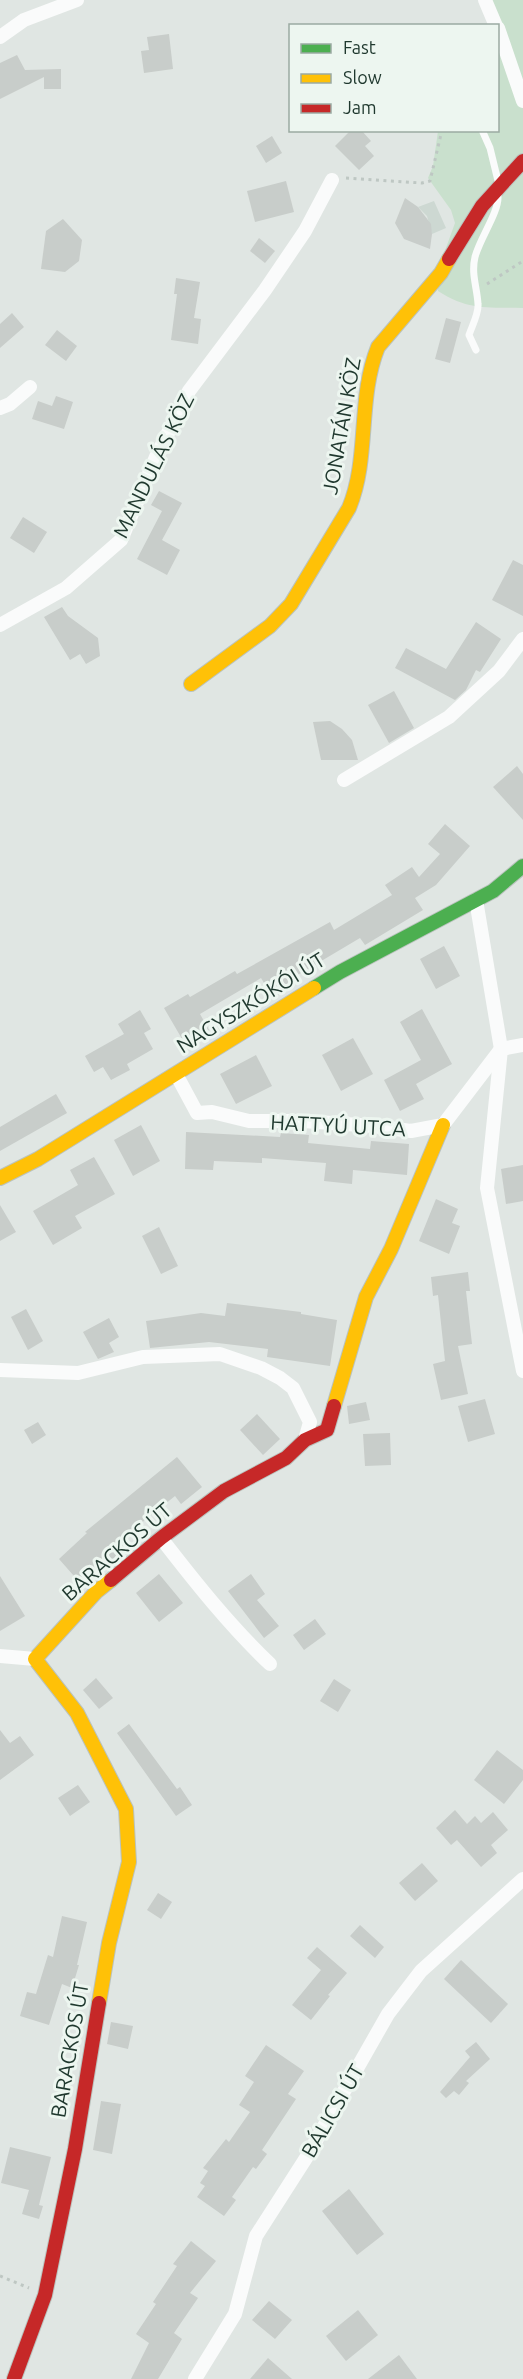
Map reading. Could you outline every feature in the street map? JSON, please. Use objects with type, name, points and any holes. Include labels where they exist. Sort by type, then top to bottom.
[{"type":"street","points":[[0,37],[24,20],[77,0]]},
{"type":"street","points":[[485,0],[496,24]]},
{"type":"street","points":[[499,32],[523,101]]},
{"type":"street","name":"JONATÁN KÖZ","points":[[191,684],[270,626],[291,604],[349,508],[356,490],[361,461],[365,395],[372,362],[378,347],[441,273],[479,211],[523,161]]},
{"type":"street","name":"MANDULÁS KÖZ","points":[[0,625],[66,588],[121,540],[156,457],[189,391],[265,290],[338,179]]},
{"type":"street","points":[[0,408],[10,404],[30,387]]},
{"type":"street","points":[[344,780],[449,717],[499,671],[523,639]]},
{"type":"street","name":"NAGYSZKÓKÓI ÚT","points":[[0,1178],[38,1159],[340,972],[493,891],[523,866]]},
{"type":"street","points":[[476,900],[501,1049],[487,1188],[523,1371]]},
{"type":"street","points":[[443,1125],[501,1049],[523,1045]]},
{"type":"street","name":"HATTYÚ UTCA","points":[[176,1074],[196,1113],[212,1112],[249,1121],[303,1121],[411,1131],[443,1125]]},
{"type":"street","name":"BARACKOS ÚT","points":[[14,2379],[45,2295],[75,2149],[109,1943],[129,1862],[126,1809],[77,1713],[35,1659],[96,1592],[161,1538],[224,1491],[286,1458],[305,1440],[327,1431],[366,1297],[392,1249],[443,1125]]},
{"type":"street","points":[[0,1370],[78,1373],[144,1357],[220,1354],[261,1368],[293,1388],[310,1422],[305,1440]]},
{"type":"street","points":[[161,1538],[196,1584],[246,1641],[270,1664]]},
{"type":"street","points":[[0,1656],[35,1659]]},
{"type":"street","name":"BÁLICSI ÚT","points":[[195,2379],[235,2314],[256,2236],[306,2158],[388,2014],[421,1971],[523,1879]]},
{"type":"lane","points":[[476,350],[469,335],[479,306],[473,277],[475,259],[481,238],[499,199],[490,148],[483,132]]},
{"type":"path","points":[[338,179],[422,183],[430,181],[442,132]]},
{"type":"path","points":[[476,291],[523,261]]},
{"type":"path","points":[[0,2276],[45,2295]]},
{"type":"shaded area","points":[[434,201],[446,228],[432,234],[427,216],[418,207]]},
{"type":"green space","points":[[478,0],[523,0],[523,308],[469,305],[438,291],[439,267],[455,223],[451,210],[428,178],[433,166],[438,132],[499,132],[499,24],[487,19]]},
{"type":"building","points":[[169,34],[173,69],[144,73],[141,51],[149,50],[147,37]]},
{"type":"building","points":[[17,55],[25,70],[61,69],[61,89],[44,89],[44,77],[0,99],[0,63]]},
{"type":"building","points":[[349,132],[363,132],[371,141],[365,146],[374,156],[359,170],[335,146]]},
{"type":"building","points":[[272,136],[282,153],[266,163],[256,146]]},
{"type":"building","points":[[286,181],[294,212],[255,222],[247,191]]},
{"type":"building","points":[[405,198],[418,207],[431,224],[430,249],[404,239],[395,223]]},
{"type":"building","points":[[63,219],[82,240],[79,261],[65,272],[41,269],[46,231]]},
{"type":"building","points":[[259,238],[275,251],[265,263],[250,251]]},
{"type":"building","points":[[176,278],[200,282],[194,318],[201,319],[198,344],[171,340],[177,294],[174,294]]},
{"type":"building","points":[[12,313],[24,327],[0,348],[0,324]]},
{"type":"building","points":[[446,318],[461,322],[450,363],[435,359]]},
{"type":"building","points":[[57,330],[77,346],[66,361],[45,345]]},
{"type":"building","points":[[56,396],[73,402],[64,429],[32,419],[38,401],[52,406]]},
{"type":"building","points":[[159,491],[182,503],[162,540],[180,550],[167,575],[137,559],[162,511],[151,505]]},
{"type":"building","points":[[23,517],[47,532],[34,553],[10,538]]},
{"type":"building","points":[[513,560],[523,565],[523,616],[492,600]]},
{"type":"building","points":[[62,607],[68,616],[98,638],[100,656],[86,664],[80,654],[70,660],[44,617]]},
{"type":"building","points":[[476,622],[501,639],[480,672],[476,670],[466,690],[455,700],[395,668],[406,648],[446,669]]},
{"type":"building","points":[[394,691],[414,728],[389,743],[368,705]]},
{"type":"building","points":[[330,721],[352,740],[358,760],[321,760],[313,722]]},
{"type":"building","points":[[517,766],[523,774],[523,820],[493,787]]},
{"type":"building","points":[[445,824],[470,846],[436,885],[415,898],[423,910],[365,945],[360,938],[291,979],[295,986],[273,998],[261,978],[200,1014],[209,1030],[185,1044],[164,1008],[188,994],[190,997],[235,971],[237,974],[330,922],[334,930],[392,895],[385,885],[412,867],[419,877],[440,854],[428,844]]},
{"type":"building","points":[[444,946],[460,976],[436,989],[420,959]]},
{"type":"building","points":[[422,1009],[452,1064],[416,1084],[424,1099],[400,1111],[384,1080],[421,1060],[400,1022]]},
{"type":"building","points":[[140,1010],[151,1029],[144,1033],[153,1049],[127,1064],[130,1070],[111,1080],[103,1067],[94,1072],[85,1056],[124,1034],[118,1024]]},
{"type":"building","points":[[353,1038],[373,1074],[341,1091],[322,1055]]},
{"type":"building","points":[[256,1055],[272,1086],[236,1104],[220,1074]]},
{"type":"building","points":[[56,1094],[67,1113],[0,1151],[0,1127]]},
{"type":"building","points":[[141,1125],[160,1161],[133,1176],[114,1140]]},
{"type":"building","points":[[186,1132],[280,1137],[281,1133],[309,1135],[308,1143],[370,1149],[371,1141],[409,1144],[407,1175],[353,1170],[352,1184],[324,1181],[326,1163],[262,1158],[262,1163],[214,1161],[213,1170],[185,1169]]},
{"type":"building","points":[[94,1157],[115,1194],[75,1216],[82,1228],[53,1245],[33,1211],[78,1185],[70,1170]]},
{"type":"building","points":[[523,1165],[523,1201],[506,1204],[501,1169]]},
{"type":"building","points":[[436,1199],[458,1209],[452,1223],[460,1226],[449,1254],[419,1241]]},
{"type":"building","points":[[0,1205],[16,1232],[0,1241]]},
{"type":"building","points":[[159,1227],[178,1266],[161,1274],[142,1236]]},
{"type":"building","points":[[468,1272],[470,1291],[466,1291],[472,1344],[458,1346],[468,1394],[441,1400],[433,1364],[445,1361],[438,1295],[433,1296],[431,1277]]},
{"type":"building","points":[[227,1303],[301,1312],[301,1314],[337,1320],[330,1366],[267,1357],[268,1349],[209,1342],[150,1348],[146,1321],[201,1313],[225,1316]]},
{"type":"building","points":[[26,1309],[43,1341],[28,1350],[11,1317]]},
{"type":"building","points":[[109,1318],[119,1337],[109,1343],[114,1352],[98,1359],[83,1332]]},
{"type":"building","points":[[485,1399],[495,1434],[468,1442],[458,1406]]},
{"type":"building","points":[[366,1402],[370,1420],[349,1424],[347,1406]]},
{"type":"building","points":[[257,1414],[280,1439],[263,1455],[240,1430]]},
{"type":"building","points":[[38,1422],[46,1435],[32,1444],[24,1430]]},
{"type":"building","points":[[390,1433],[391,1465],[365,1466],[363,1434]]},
{"type":"building","points":[[177,1457],[202,1487],[181,1504],[175,1496],[124,1537],[130,1545],[110,1561],[108,1559],[81,1584],[59,1559],[87,1533],[85,1532]]},
{"type":"building","points":[[159,1574],[183,1603],[159,1622],[136,1593]]},
{"type":"building","points":[[251,1574],[265,1594],[257,1600],[279,1626],[264,1638],[228,1591]]},
{"type":"building","points":[[0,1576],[25,1616],[0,1631]]},
{"type":"building","points":[[315,1619],[326,1634],[304,1650],[293,1635]]},
{"type":"building","points":[[96,1678],[113,1698],[99,1709],[83,1690]]},
{"type":"building","points":[[334,1679],[351,1690],[338,1712],[320,1701]]},
{"type":"building","points":[[129,1724],[177,1789],[180,1787],[192,1805],[176,1816],[117,1733]]},
{"type":"building","points":[[0,1730],[10,1743],[20,1736],[34,1755],[0,1780]]},
{"type":"building","points":[[497,1750],[523,1770],[523,1780],[504,1804],[474,1780]]},
{"type":"building","points":[[78,1785],[90,1802],[70,1816],[58,1798]]},
{"type":"building","points":[[455,1810],[467,1824],[475,1816],[481,1823],[493,1812],[508,1830],[491,1845],[497,1853],[481,1867],[457,1840],[451,1845],[436,1828]]},
{"type":"building","points":[[422,1863],[438,1881],[415,1901],[399,1883]]},
{"type":"building","points":[[158,1893],[172,1902],[161,1919],[147,1910]]},
{"type":"building","points":[[62,1916],[87,1922],[72,1988],[62,1984],[49,2025],[20,2016],[27,1992],[36,1994],[48,1955],[53,1957]]},
{"type":"building","points":[[360,1925],[384,1947],[375,1958],[350,1936]]},
{"type":"building","points":[[317,1947],[347,1973],[311,2020],[292,2005],[321,1970],[307,1958]]},
{"type":"building","points":[[461,1960],[508,2004],[491,2023],[444,1979]]},
{"type":"building","points":[[111,2022],[133,2026],[128,2049],[107,2044]]},
{"type":"building","points":[[476,2042],[490,2059],[466,2081],[469,2083],[459,2095],[454,2091],[446,2098],[440,2092],[470,2057],[465,2051]]},
{"type":"building","points":[[266,2045],[304,2071],[288,2094],[296,2099],[262,2150],[267,2154],[256,2169],[253,2167],[232,2197],[236,2200],[224,2216],[197,2197],[205,2186],[200,2183],[208,2171],[203,2168],[226,2139],[229,2142],[250,2112],[239,2105],[254,2082],[245,2076]]},
{"type":"building","points":[[101,2101],[121,2104],[112,2154],[93,2150]]},
{"type":"building","points":[[10,2147],[51,2157],[39,2205],[43,2206],[39,2219],[22,2214],[29,2190],[1,2183]]},
{"type":"building","points":[[349,2189],[384,2234],[357,2255],[322,2211]]},
{"type":"building","points":[[191,2241],[216,2261],[190,2293],[198,2298],[174,2333],[182,2339],[158,2379],[131,2379],[149,2343],[136,2334],[156,2304],[153,2302],[177,2266],[173,2264]]},
{"type":"building","points":[[269,2301],[292,2320],[275,2339],[252,2320]]},
{"type":"building","points":[[358,2310],[378,2335],[346,2361],[326,2336]]},
{"type":"building","points":[[399,2355],[417,2379],[368,2379]]},
{"type":"building","points":[[268,2358],[292,2379],[250,2379]]},
{"type":"traffic: fast","points":[[314,988],[493,891],[523,866]]},
{"type":"traffic: slow","points":[[191,684],[270,626],[291,604],[349,508],[359,469],[368,387],[378,347],[441,273],[449,259]]},
{"type":"traffic: slow","points":[[0,1178],[38,1159],[314,988]]},
{"type":"traffic: slow","points":[[334,1406],[366,1297],[391,1249],[443,1125]]},
{"type":"traffic: slow","points":[[99,2003],[109,1943],[129,1862],[126,1809],[77,1713],[35,1659],[96,1592],[111,1580]]},
{"type":"traffic: jam","points":[[449,259],[482,206],[523,161]]},
{"type":"traffic: jam","points":[[111,1580],[161,1538],[224,1491],[286,1458],[305,1440],[327,1430],[334,1406]]},
{"type":"traffic: jam","points":[[14,2379],[45,2295],[75,2149],[99,2003]]}]
